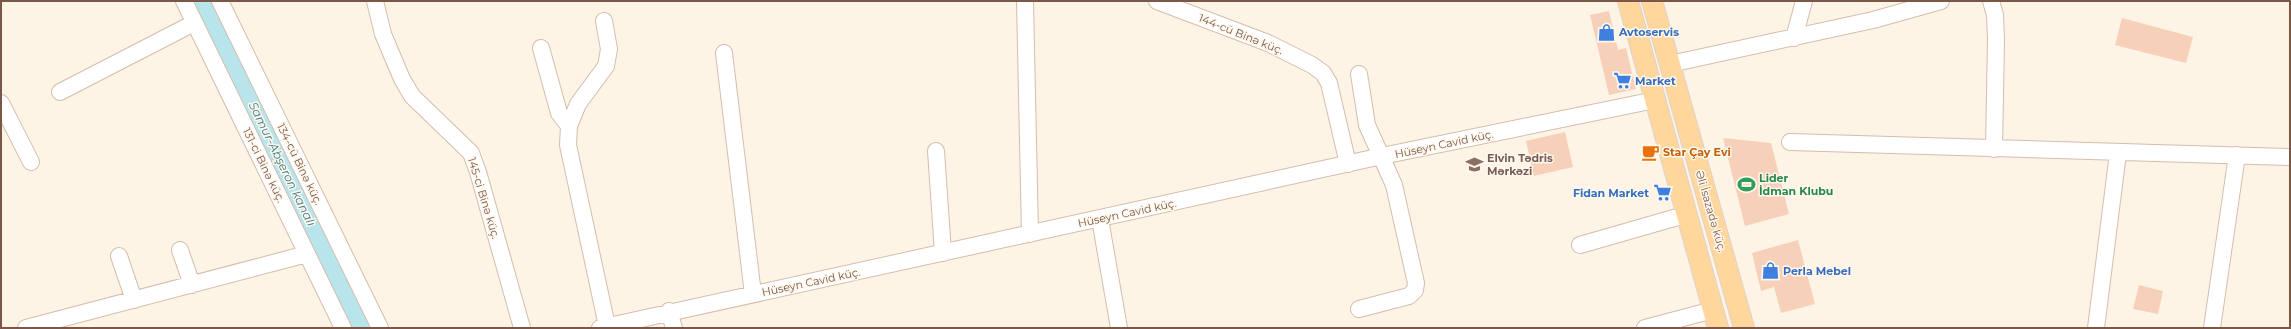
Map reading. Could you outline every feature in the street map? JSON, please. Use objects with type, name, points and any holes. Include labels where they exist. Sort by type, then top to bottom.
[{"type":"main road","points":[[1628,1],[1647,69],[1670,64],[1652,1]]},
{"type":"main road","name":"Əli İsazadə küç.","points":[[1670,64],[1744,328]]},
{"type":"main road","name":"Əli İsazadə küç.","points":[[1647,69],[1716,319]]},
{"type":"main road","points":[[1655,100],[1678,94]]},
{"type":"street","name":"131-ci Binə küç.","points":[[184,1],[343,328]]},
{"type":"street","name":"134-cü Binə küç.","points":[[220,1],[380,328]]},
{"type":"street","name":"145-ci Binə küç.","points":[[375,1],[383,34],[402,79],[412,96],[471,153],[478,172],[522,328]]},
{"type":"street","points":[[1025,1],[1030,234]]},
{"type":"street","name":"144-cü Binə küç.","points":[[1157,1],[1268,43],[1312,65],[1323,73],[1329,83],[1348,164]]},
{"type":"street","points":[[1794,38],[1804,1]]},
{"type":"street","points":[[1670,64],[1794,38],[1941,1]]},
{"type":"street","points":[[1991,1],[1995,15],[1996,39],[1994,149]]},
{"type":"street","points":[[603,327],[568,145],[569,126],[578,104],[606,66],[609,49],[604,21]]},
{"type":"street","points":[[60,92],[194,22]]},
{"type":"street","points":[[541,48],[559,113],[569,126]]},
{"type":"street","points":[[724,53],[753,294]]},
{"type":"street","points":[[1358,74],[1367,125],[1394,185],[1416,283],[1415,290],[1409,296],[1359,309]]},
{"type":"street","name":"Hüseyn Cavid küç.","points":[[603,327],[669,311],[1100,219],[1382,156],[1655,100]]},
{"type":"street","points":[[1,103],[31,162]]},
{"type":"street","points":[[1790,142],[2290,157]]},
{"type":"street","points":[[936,151],[943,253]]},
{"type":"street","points":[[2096,328],[2118,153]]},
{"type":"street","points":[[2212,328],[2237,155]]},
{"type":"street","points":[[1580,244],[1688,214]]},
{"type":"street","points":[[1100,219],[1119,328]]},
{"type":"street","points":[[180,250],[192,285]]},
{"type":"street","points":[[26,328],[307,254]]},
{"type":"street","points":[[119,256],[134,300]]},
{"type":"street","points":[[669,311],[674,328]]},
{"type":"street","points":[[1645,328],[1716,319]]},
{"type":"building","points":[[1609,11],[1618,50],[1626,48],[1636,89],[1609,95],[1590,15]]},
{"type":"building","points":[[2122,18],[2193,37],[2186,63],[2115,45]]},
{"type":"building","points":[[1565,132],[1573,167],[1534,176],[1526,141]]},
{"type":"building","points":[[1723,138],[1771,143],[1789,214],[1745,226]]},
{"type":"building","points":[[1798,240],[1815,304],[1781,313],[1774,287],[1761,291],[1752,253]]},
{"type":"building","points":[[2139,285],[2163,291],[2158,314],[2133,309]]},
{"type":"waterway","name":"Samur-Abşeron kanalı","points":[[203,1],[361,328]]},
{"type":"place","name":"Avtoservis","points":[[1606,32]]},
{"type":"place","name":"Market","points":[[1622,81]]},
{"type":"place","name":"Star Çay Evi","points":[[1650,152]]},
{"type":"place","name":"Elvin Tədris Mərkəzi","points":[[1474,164]]},
{"type":"place","name":"Lider İdman Klubu","points":[[1746,184]]},
{"type":"place","name":"Fidan Market","points":[[1662,193]]},
{"type":"place","name":"Perla Mebel","points":[[1770,271]]}]
